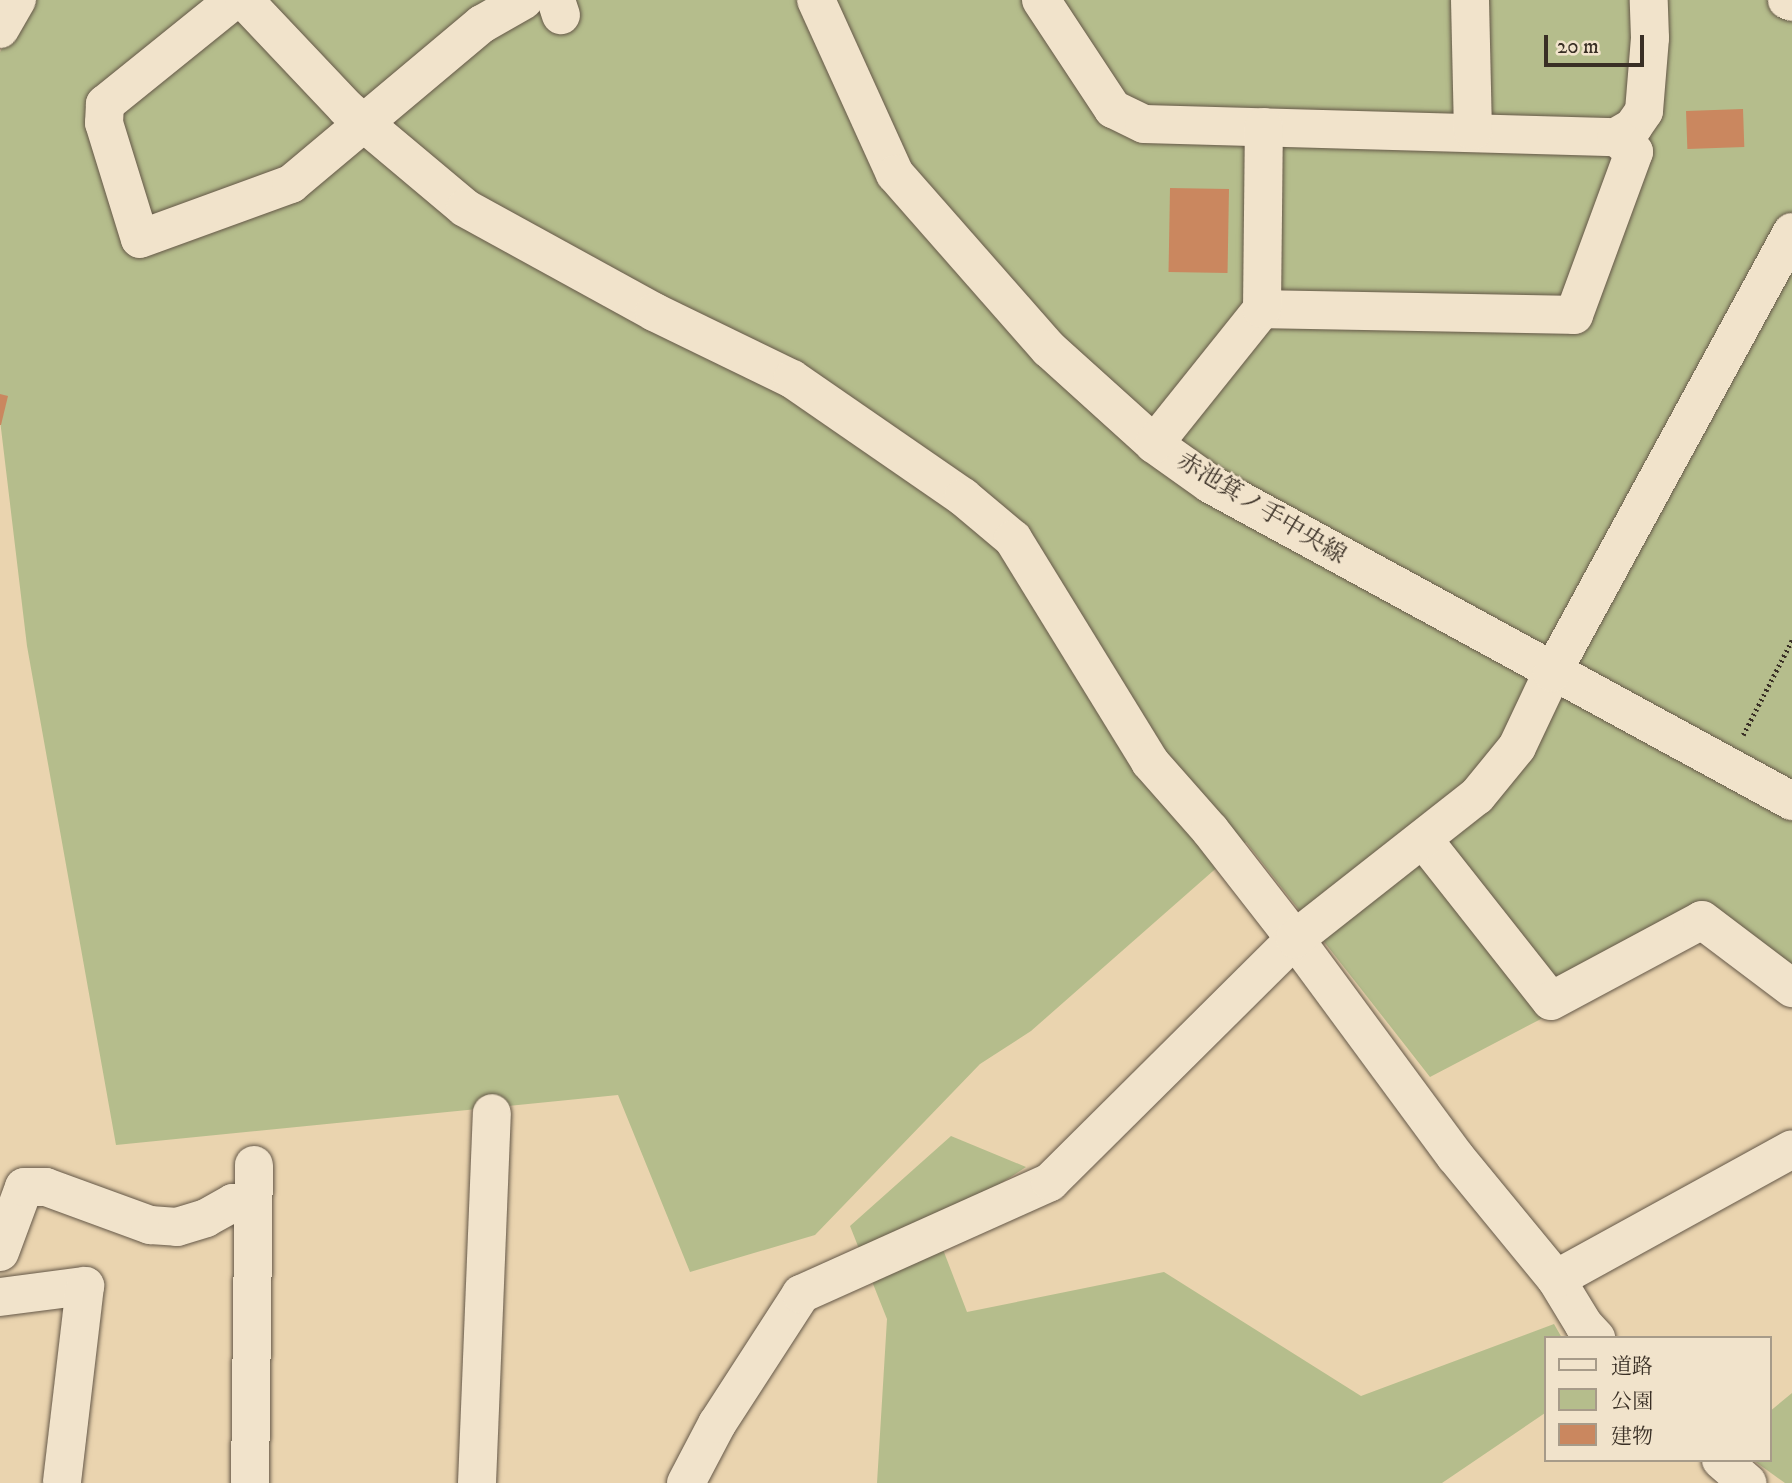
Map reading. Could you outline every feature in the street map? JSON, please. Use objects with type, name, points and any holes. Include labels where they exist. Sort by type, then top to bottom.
[{"type":"street","points":[[0,29],[17,0]]},
{"type":"street","points":[[234,0],[104,104],[104,123],[140,239],[290,184],[482,24],[524,0]]},
{"type":"street","points":[[244,0],[363,124],[465,208],[654,312],[792,379],[963,497],[1013,539],[1150,762],[1210,830],[1295,939],[1455,1156],[1556,1279],[1584,1325],[1594,1336]]},
{"type":"street","name":"赤池箕ノ手中央線","points":[[816,0],[895,174],[1049,349],[1154,444],[1210,484],[1726,768],[1792,801]]},
{"type":"street","points":[[1041,0],[1113,109],[1144,124],[1616,137],[1633,127],[1644,111],[1650,38],[1649,0]]},
{"type":"street","points":[[1470,0],[1472,131]]},
{"type":"street","points":[[1787,0],[1792,2]]},
{"type":"street","points":[[1154,444],[1262,309],[1264,127]]},
{"type":"street","points":[[1262,309],[1574,315],[1634,152],[1616,137]]},
{"type":"street","points":[[686,1483],[716,1424],[801,1294],[1050,1182],[1295,939],[1477,796],[1517,747],[1552,673],[1792,232]]},
{"type":"street","points":[[1423,839],[1551,1001],[1702,920],[1792,988]]},
{"type":"street","points":[[477,1483],[492,1113]]},
{"type":"street","points":[[1556,1279],[1792,1149]]},
{"type":"street","points":[[250,1483],[254,1165]]},
{"type":"street","points":[[0,1252],[24,1187],[46,1187],[150,1225],[177,1227],[206,1219],[233,1203],[253,1204]]},
{"type":"street","points":[[0,1297],[85,1286],[62,1483]]},
{"type":"path","points":[[1726,768],[1792,640]]},
{"type":"green space","points":[[26,0],[1792,0],[1792,983],[1715,928],[1430,1077],[1246,842],[1031,1031],[980,1064],[815,1235],[690,1272],[618,1095],[116,1145],[27,646],[0,420],[0,52]]},
{"type":"green space","points":[[951,1136],[1026,1167],[934,1226],[967,1312],[1164,1272],[1361,1396],[1554,1324],[1561,1336],[1544,1336],[1544,1414],[1442,1483],[877,1483],[887,1319],[850,1226]]},
{"type":"green space","points":[[1792,1393],[1792,1483],[1785,1483],[1756,1462],[1771,1462],[1771,1410]]},
{"type":"building","points":[[1743,109],[1744,147],[1687,149],[1686,111]]},
{"type":"building","points":[[1170,188],[1229,189],[1228,273],[1169,272]]},
{"type":"building","points":[[0,394],[8,396],[1,425],[0,425]]}]
